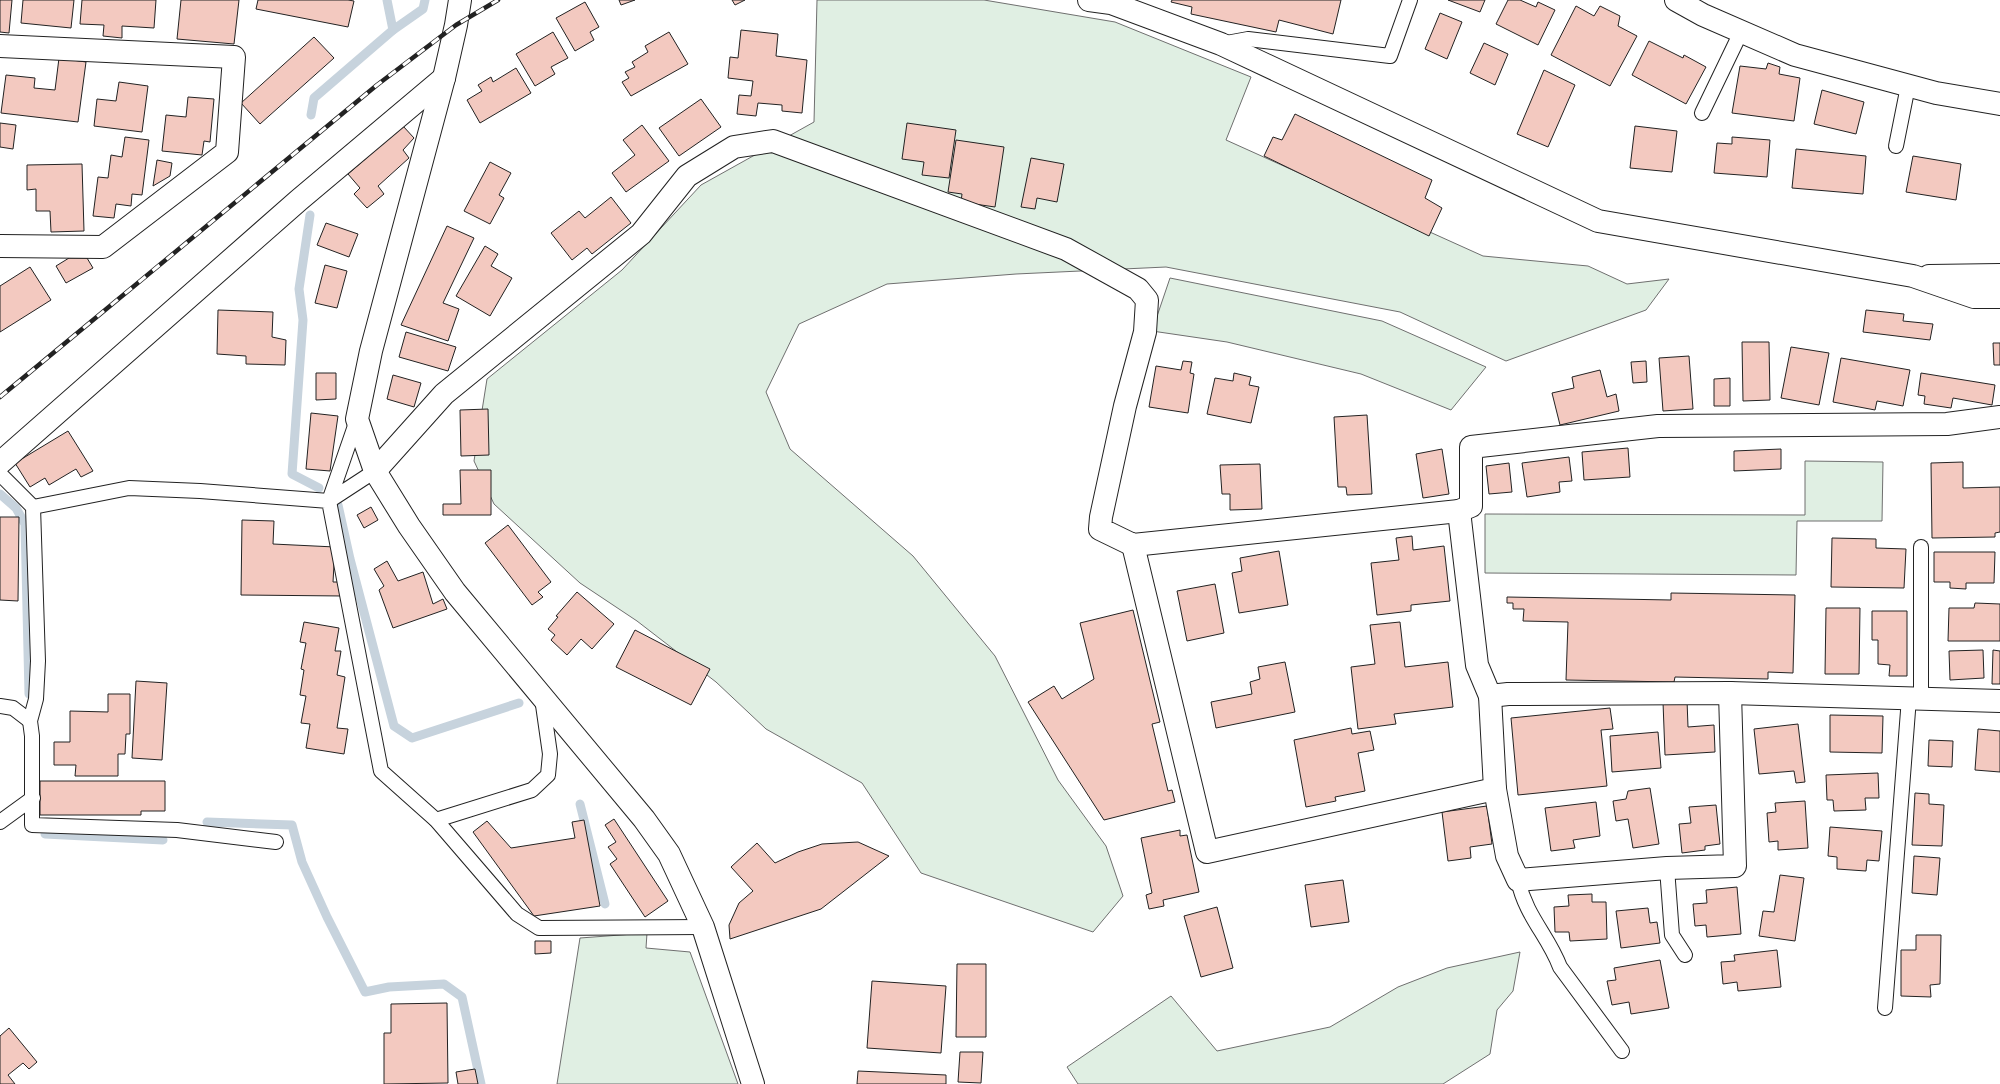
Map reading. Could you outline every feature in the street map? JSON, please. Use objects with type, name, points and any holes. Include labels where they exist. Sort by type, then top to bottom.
[{"type":"street","points":[[460,0],[444,78],[371,351],[357,420],[375,471],[409,526],[455,592],[644,819],[670,854],[703,927],[753,1084]]},
{"type":"street","points":[[1089,0],[1111,3],[1221,44],[1598,221],[1913,276],[1974,297],[2000,297]]},
{"type":"street","points":[[1676,0],[1703,16],[1795,55],[1936,93],[2000,104]]},
{"type":"street","points":[[0,46],[234,57],[227,152],[103,246],[0,246]]},
{"type":"street","points":[[0,463],[299,200],[444,78]]},
{"type":"street","points":[[375,471],[444,394],[641,234],[687,176],[734,147],[773,141],[1066,249],[1138,289],[1147,300],[1145,332],[1125,406],[1101,517],[1100,529],[1133,545],[1459,511],[1471,506],[1471,447],[1658,426],[1947,424],[2000,417]]},
{"type":"street","points":[[1913,276],[2000,275]]},
{"type":"street","points":[[1459,511],[1477,665],[1490,696],[1496,789],[1507,856],[1518,880],[1667,868],[1735,866],[1730,693]]},
{"type":"street","points":[[1133,545],[1207,852],[1496,789]]},
{"type":"street","points":[[1490,696],[1508,694],[1730,693],[2000,701]]},
{"type":"lane","points":[[1221,44],[1248,39],[1390,56],[1410,0]]},
{"type":"lane","points":[[1702,113],[1740,32]]},
{"type":"lane","points":[[1896,146],[1908,86]]},
{"type":"lane","points":[[357,420],[329,501],[381,771],[436,820],[517,914],[539,928],[703,927]]},
{"type":"lane","points":[[33,507],[128,488],[200,491],[329,501],[375,471]]},
{"type":"lane","points":[[0,474],[33,507],[38,661],[36,699],[30,721],[32,736],[32,825],[177,830],[276,842]]},
{"type":"lane","points":[[1885,1008],[1915,698],[1921,547]]},
{"type":"lane","points":[[436,820],[532,790],[548,775],[550,754],[541,695]]},
{"type":"lane","points":[[0,706],[13,708],[30,721]]},
{"type":"lane","points":[[0,822],[33,798]]},
{"type":"lane","points":[[1667,868],[1672,935],[1685,955]]},
{"type":"lane","points":[[1518,880],[1527,910],[1556,956],[1560,967],[1622,1051]]},
{"type":"green space","points":[[817,0],[984,0],[1115,22],[1251,77],[1226,140],[1483,256],[1588,266],[1627,284],[1669,279],[1646,310],[1506,361],[1400,312],[1166,267],[1016,274],[887,284],[799,324],[766,392],[790,449],[913,556],[995,656],[1058,780],[1106,846],[1123,896],[1093,932],[921,873],[862,783],[766,729],[716,682],[637,621],[580,583],[494,504],[474,461],[487,379],[622,270],[701,185],[814,122]]},
{"type":"green space","points":[[1170,278],[1382,321],[1486,367],[1451,410],[1361,374],[1227,342],[1152,331]]},
{"type":"green space","points":[[1805,461],[1883,462],[1882,521],[1797,521],[1796,575],[1485,573],[1485,514],[1805,515]]},
{"type":"green space","points":[[647,933],[646,948],[690,952],[738,1084],[557,1084],[580,938]]},
{"type":"green space","points":[[1520,952],[1513,991],[1497,1010],[1490,1054],[1443,1084],[1078,1084],[1067,1067],[1171,996],[1217,1051],[1330,1027],[1398,987],[1447,968]]},
{"type":"building","points":[[0,0],[12,0],[9,33],[0,32]]},
{"type":"building","points":[[23,0],[74,0],[71,28],[21,23]]},
{"type":"building","points":[[82,0],[156,0],[154,28],[122,26],[122,38],[103,36],[104,25],[80,24]]},
{"type":"building","points":[[181,0],[239,0],[234,44],[177,39]]},
{"type":"building","points":[[258,0],[354,1],[348,27],[256,9]]},
{"type":"building","points":[[619,0],[635,0],[621,5]]},
{"type":"building","points":[[732,0],[745,0],[735,5]]},
{"type":"building","points":[[1172,0],[1341,0],[1333,34],[1279,20],[1276,32],[1191,14],[1192,7],[1171,2]]},
{"type":"building","points":[[1448,0],[1485,0],[1480,12]]},
{"type":"building","points":[[1508,0],[1520,0],[1536,7],[1538,2],[1555,10],[1538,45],[1496,24]]},
{"type":"building","points":[[585,2],[599,27],[590,32],[594,40],[575,51],[556,18]]},
{"type":"building","points":[[1576,6],[1594,16],[1600,6],[1620,16],[1618,26],[1637,36],[1610,86],[1551,55]]},
{"type":"building","points":[[1440,13],[1462,22],[1447,59],[1425,49]]},
{"type":"building","points":[[741,30],[778,34],[776,56],[807,60],[802,113],[782,111],[782,105],[758,103],[756,116],[737,114],[739,95],[751,96],[753,81],[728,78],[730,57],[738,58]]},
{"type":"building","points":[[553,32],[568,58],[551,67],[555,74],[535,86],[516,54]]},
{"type":"building","points":[[669,32],[688,64],[631,96],[622,82],[629,78],[625,72],[635,67],[632,62],[648,52],[645,46]]},
{"type":"building","points":[[314,37],[334,58],[260,124],[241,103]]},
{"type":"building","points":[[1649,41],[1683,58],[1684,55],[1706,67],[1686,104],[1632,75]]},
{"type":"building","points":[[1484,43],[1508,54],[1495,85],[1470,73]]},
{"type":"building","points":[[59,58],[86,62],[78,122],[1,113],[6,75],[35,78],[34,88],[55,90]]},
{"type":"building","points":[[1768,63],[1780,67],[1779,74],[1800,78],[1794,121],[1732,113],[1740,66],[1766,69]]},
{"type":"building","points":[[516,68],[531,93],[480,123],[467,100],[482,91],[478,85],[491,77],[493,82]]},
{"type":"building","points":[[1544,70],[1575,85],[1548,147],[1517,134]]},
{"type":"building","points":[[119,82],[148,86],[142,132],[94,126],[97,99],[116,101]]},
{"type":"building","points":[[1822,90],[1864,102],[1856,134],[1814,124]]},
{"type":"building","points":[[188,97],[214,99],[210,142],[204,141],[202,155],[162,151],[166,115],[186,117]]},
{"type":"building","points":[[701,99],[721,127],[679,156],[659,128]]},
{"type":"building","points":[[1295,114],[1432,180],[1425,198],[1442,208],[1429,236],[1264,156],[1273,137],[1282,140]]},
{"type":"building","points":[[0,123],[16,125],[13,149],[0,147]]},
{"type":"building","points":[[907,123],[956,130],[949,178],[922,175],[924,162],[902,159]]},
{"type":"building","points":[[642,125],[669,161],[626,192],[612,173],[635,155],[623,140]]},
{"type":"building","points":[[403,126],[414,138],[403,150],[409,158],[378,186],[384,194],[367,208],[354,194],[360,188],[348,174]]},
{"type":"building","points":[[1635,126],[1677,131],[1672,172],[1630,168]]},
{"type":"building","points":[[125,137],[149,140],[142,195],[132,194],[131,206],[116,204],[114,218],[93,216],[98,177],[108,178],[111,155],[122,157]]},
{"type":"building","points":[[1732,137],[1770,140],[1767,177],[1714,173],[1717,143],[1732,144]]},
{"type":"building","points":[[956,140],[1004,147],[995,207],[961,202],[962,194],[948,192]]},
{"type":"building","points":[[1796,149],[1866,156],[1863,194],[1792,188]]},
{"type":"building","points":[[1913,156],[1961,164],[1956,200],[1906,192]]},
{"type":"building","points":[[1031,158],[1064,164],[1057,202],[1037,198],[1035,209],[1021,207]]},
{"type":"building","points":[[157,160],[172,163],[170,176],[153,186]]},
{"type":"building","points":[[490,162],[511,173],[499,195],[504,198],[490,224],[464,211]]},
{"type":"building","points":[[82,164],[84,231],[51,232],[50,211],[36,211],[36,189],[27,190],[27,165]]},
{"type":"building","points":[[611,197],[631,223],[592,254],[587,248],[572,260],[551,233],[579,211],[585,218]]},
{"type":"building","points":[[326,223],[358,234],[349,257],[317,245]]},
{"type":"building","points":[[447,226],[474,238],[443,303],[459,309],[448,341],[401,325]]},
{"type":"building","points":[[485,246],[498,254],[491,266],[512,278],[490,316],[456,296]]},
{"type":"building","points":[[69,258],[87,258],[93,268],[66,283],[56,266]]},
{"type":"building","points":[[325,265],[347,271],[337,308],[315,303]]},
{"type":"building","points":[[30,267],[51,300],[0,332],[0,286]]},
{"type":"building","points":[[218,310],[273,312],[272,337],[286,340],[285,365],[246,364],[246,356],[217,354]]},
{"type":"building","points":[[1866,310],[1904,314],[1903,321],[1933,324],[1930,340],[1863,332]]},
{"type":"building","points":[[406,332],[456,347],[448,371],[399,357]]},
{"type":"building","points":[[1742,342],[1769,342],[1770,400],[1743,401]]},
{"type":"building","points":[[1993,343],[2000,343],[2000,365],[1994,365]]},
{"type":"building","points":[[1791,347],[1829,353],[1819,405],[1781,398]]},
{"type":"building","points":[[1689,356],[1693,409],[1663,411],[1659,358]]},
{"type":"building","points":[[1841,358],[1910,370],[1903,406],[1877,401],[1875,410],[1833,402]]},
{"type":"building","points":[[1183,361],[1192,362],[1190,373],[1194,374],[1188,413],[1149,407],[1156,366],[1181,370]]},
{"type":"building","points":[[1646,361],[1647,382],[1633,383],[1631,362]]},
{"type":"building","points":[[1600,370],[1607,397],[1616,394],[1619,411],[1560,425],[1552,393],[1574,388],[1572,377]]},
{"type":"building","points":[[316,373],[336,373],[336,399],[316,400]]},
{"type":"building","points":[[1234,373],[1251,377],[1249,385],[1259,387],[1251,423],[1207,414],[1215,378],[1233,381]]},
{"type":"building","points":[[1921,373],[1995,385],[1992,405],[1953,398],[1951,408],[1924,404],[1925,396],[1918,395]]},
{"type":"building","points":[[393,375],[421,383],[414,407],[387,399]]},
{"type":"building","points":[[1730,378],[1730,406],[1714,406],[1714,379]]},
{"type":"building","points":[[488,409],[489,455],[461,456],[460,410]]},
{"type":"building","points":[[311,413],[338,416],[330,471],[306,469]]},
{"type":"building","points":[[1367,415],[1372,494],[1347,495],[1346,487],[1338,487],[1334,417]]},
{"type":"building","points":[[68,431],[93,471],[81,477],[76,469],[49,485],[45,478],[30,487],[15,463]]},
{"type":"building","points":[[1628,448],[1630,477],[1584,480],[1582,452]]},
{"type":"building","points":[[1442,449],[1449,494],[1423,498],[1416,454]]},
{"type":"building","points":[[1781,449],[1781,469],[1734,471],[1734,451]]},
{"type":"building","points":[[1569,457],[1572,481],[1559,482],[1560,492],[1527,497],[1522,463]]},
{"type":"building","points":[[1963,462],[1963,488],[2000,487],[2000,532],[1995,533],[1995,537],[1932,538],[1931,463]]},
{"type":"building","points":[[1509,463],[1512,492],[1489,494],[1486,466]]},
{"type":"building","points":[[1260,464],[1262,509],[1230,510],[1230,494],[1222,494],[1220,465]]},
{"type":"building","points":[[460,470],[491,470],[491,515],[443,515],[443,504],[461,504]]},
{"type":"building","points":[[371,507],[378,520],[364,528],[357,515]]},
{"type":"building","points":[[0,517],[19,517],[18,601],[0,600]]},
{"type":"building","points":[[242,520],[274,521],[273,544],[335,547],[333,582],[343,582],[343,596],[241,595]]},
{"type":"building","points":[[508,525],[551,582],[538,592],[543,597],[532,605],[485,543]]},
{"type":"building","points":[[1412,536],[1413,550],[1444,546],[1450,601],[1411,605],[1411,611],[1377,615],[1371,563],[1399,560],[1396,538]]},
{"type":"building","points":[[1832,538],[1876,539],[1876,548],[1906,549],[1904,588],[1831,587]]},
{"type":"building","points":[[1279,551],[1288,605],[1239,613],[1232,573],[1242,571],[1240,558]]},
{"type":"building","points":[[1934,552],[1995,552],[1994,583],[1966,583],[1966,589],[1950,588],[1950,582],[1934,582]]},
{"type":"building","points":[[387,561],[398,581],[423,572],[433,604],[443,599],[447,609],[393,628],[379,590],[384,586],[374,569]]},
{"type":"building","points":[[1215,584],[1224,633],[1187,641],[1177,591]]},
{"type":"building","points":[[577,592],[614,624],[592,649],[581,639],[567,655],[551,640],[555,635],[548,629],[558,617],[556,616]]},
{"type":"building","points":[[1671,593],[1795,595],[1793,673],[1768,672],[1768,679],[1675,677],[1674,682],[1566,680],[1568,622],[1523,621],[1524,609],[1513,609],[1513,603],[1507,603],[1507,597],[1671,600]]},
{"type":"building","points":[[1975,603],[2000,604],[2000,641],[1948,641],[1949,608],[1974,608]]},
{"type":"building","points":[[1826,608],[1860,608],[1859,674],[1825,674]]},
{"type":"building","points":[[1133,610],[1160,722],[1152,724],[1168,791],[1172,790],[1175,802],[1104,820],[1028,702],[1054,686],[1062,699],[1094,679],[1080,623]]},
{"type":"building","points":[[1872,611],[1907,611],[1907,676],[1889,676],[1890,665],[1878,664],[1878,640],[1872,640]]},
{"type":"building","points":[[304,622],[339,628],[335,651],[341,651],[337,675],[345,677],[337,728],[348,729],[344,754],[306,748],[310,724],[301,723],[306,696],[300,695],[304,670],[301,669],[306,643],[300,642]]},
{"type":"building","points":[[1400,622],[1405,667],[1448,662],[1453,707],[1394,714],[1396,724],[1358,729],[1351,667],[1375,664],[1370,625]]},
{"type":"building","points":[[635,630],[710,669],[691,705],[616,667]]},
{"type":"building","points":[[1983,650],[1984,678],[1950,680],[1949,651]]},
{"type":"building","points":[[1993,650],[2000,651],[2000,684],[1992,684]]},
{"type":"building","points":[[1285,662],[1295,712],[1216,728],[1211,702],[1252,694],[1250,682],[1260,679],[1258,667]]},
{"type":"building","points":[[136,681],[167,683],[162,760],[132,758]]},
{"type":"building","points":[[108,694],[130,694],[130,734],[126,734],[125,754],[118,754],[118,776],[75,776],[76,765],[54,765],[54,742],[70,742],[70,711],[108,712]]},
{"type":"building","points":[[1687,700],[1688,727],[1714,725],[1715,752],[1665,755],[1663,702]]},
{"type":"building","points":[[1610,708],[1613,729],[1601,730],[1607,786],[1518,795],[1511,718]]},
{"type":"building","points":[[1830,715],[1883,716],[1882,753],[1830,752]]},
{"type":"building","points":[[1798,724],[1805,782],[1796,783],[1794,771],[1759,774],[1754,729]]},
{"type":"building","points":[[1351,728],[1352,734],[1370,731],[1374,750],[1358,753],[1365,791],[1335,797],[1336,801],[1306,807],[1294,740]]},
{"type":"building","points":[[1978,729],[2000,731],[2000,772],[1975,770]]},
{"type":"building","points":[[1658,732],[1661,768],[1612,772],[1610,736]]},
{"type":"building","points":[[1929,740],[1953,741],[1952,767],[1928,766]]},
{"type":"building","points":[[1878,773],[1879,798],[1865,798],[1866,810],[1834,811],[1833,800],[1827,800],[1826,775]]},
{"type":"building","points":[[40,781],[165,781],[165,811],[141,811],[141,815],[40,815]]},
{"type":"building","points":[[1650,788],[1659,844],[1633,848],[1628,819],[1616,821],[1613,801],[1626,799],[1628,791]]},
{"type":"building","points":[[1915,793],[1929,794],[1929,804],[1944,805],[1942,846],[1912,845]]},
{"type":"building","points":[[1805,801],[1808,848],[1778,850],[1778,841],[1769,842],[1767,813],[1776,812],[1775,803]]},
{"type":"building","points":[[1596,802],[1600,836],[1573,840],[1575,848],[1551,851],[1545,808]]},
{"type":"building","points":[[1716,805],[1720,844],[1705,846],[1705,850],[1682,853],[1679,824],[1691,823],[1689,807]]},
{"type":"building","points":[[1487,806],[1492,844],[1470,847],[1471,858],[1448,861],[1442,812]]},
{"type":"building","points":[[614,819],[668,901],[645,917],[610,864],[617,859],[608,847],[616,842],[605,825]]},
{"type":"building","points":[[584,820],[600,906],[534,916],[473,832],[487,821],[511,848],[575,838],[572,822]]},
{"type":"building","points":[[1830,827],[1882,831],[1879,861],[1867,860],[1866,871],[1837,869],[1837,857],[1828,856]]},
{"type":"building","points":[[1180,830],[1180,836],[1187,835],[1199,892],[1163,900],[1164,906],[1149,909],[1146,895],[1152,893],[1141,838]]},
{"type":"building","points":[[858,842],[889,856],[821,909],[730,939],[729,925],[739,903],[753,891],[731,867],[757,843],[775,863],[798,852],[822,844]]},
{"type":"building","points":[[1914,856],[1940,858],[1937,895],[1912,893]]},
{"type":"building","points":[[1780,875],[1804,878],[1795,941],[1759,936],[1763,911],[1774,912]]},
{"type":"building","points":[[1343,880],[1349,922],[1311,927],[1305,885]]},
{"type":"building","points":[[1737,887],[1741,934],[1707,937],[1706,925],[1695,926],[1693,904],[1707,903],[1706,890]]},
{"type":"building","points":[[1592,894],[1592,902],[1606,902],[1607,939],[1570,941],[1569,932],[1555,932],[1554,907],[1569,906],[1568,895]]},
{"type":"building","points":[[1217,907],[1233,968],[1201,977],[1184,916]]},
{"type":"building","points":[[1648,908],[1650,923],[1657,922],[1660,943],[1621,948],[1616,911]]},
{"type":"building","points":[[1916,935],[1941,935],[1940,984],[1930,985],[1931,997],[1901,996],[1901,950],[1916,950]]},
{"type":"building","points":[[535,941],[551,941],[551,953],[535,954]]},
{"type":"building","points":[[1777,950],[1781,987],[1738,991],[1737,982],[1723,984],[1721,962],[1735,961],[1734,955]]},
{"type":"building","points":[[1660,960],[1669,1008],[1631,1014],[1629,1002],[1612,1005],[1607,981],[1616,980],[1614,968]]},
{"type":"building","points":[[957,964],[986,964],[986,1037],[956,1037]]},
{"type":"building","points":[[872,981],[946,986],[941,1053],[867,1048]]},
{"type":"building","points":[[447,1003],[448,1083],[384,1084],[384,1033],[391,1033],[391,1004]]},
{"type":"building","points":[[9,1028],[37,1062],[29,1069],[23,1063],[8,1075],[15,1084],[0,1084],[0,1036]]},
{"type":"building","points":[[960,1052],[983,1052],[981,1083],[958,1082]]},
{"type":"building","points":[[475,1069],[478,1084],[458,1084],[456,1072]]},
{"type":"building","points":[[858,1071],[946,1075],[946,1084],[857,1084]]},
{"type":"waterway","points":[[311,115],[314,98],[393,30],[387,0]]},
{"type":"waterway","points":[[393,30],[423,9],[425,0]]},
{"type":"waterway","points":[[310,215],[299,289],[303,320],[292,474],[319,488]]},
{"type":"waterway","points":[[0,494],[16,508],[25,524],[29,694]]},
{"type":"waterway","points":[[338,505],[350,559],[394,726],[412,738],[519,703]]},
{"type":"waterway","points":[[580,804],[605,904]]},
{"type":"waterway","points":[[207,822],[292,825],[302,862],[327,917],[365,992],[389,987],[444,984],[462,997],[481,1084]]},
{"type":"waterway","points":[[45,834],[163,840]]},
{"type":"railway","points":[[0,397],[377,85],[456,25],[498,0]]}]
